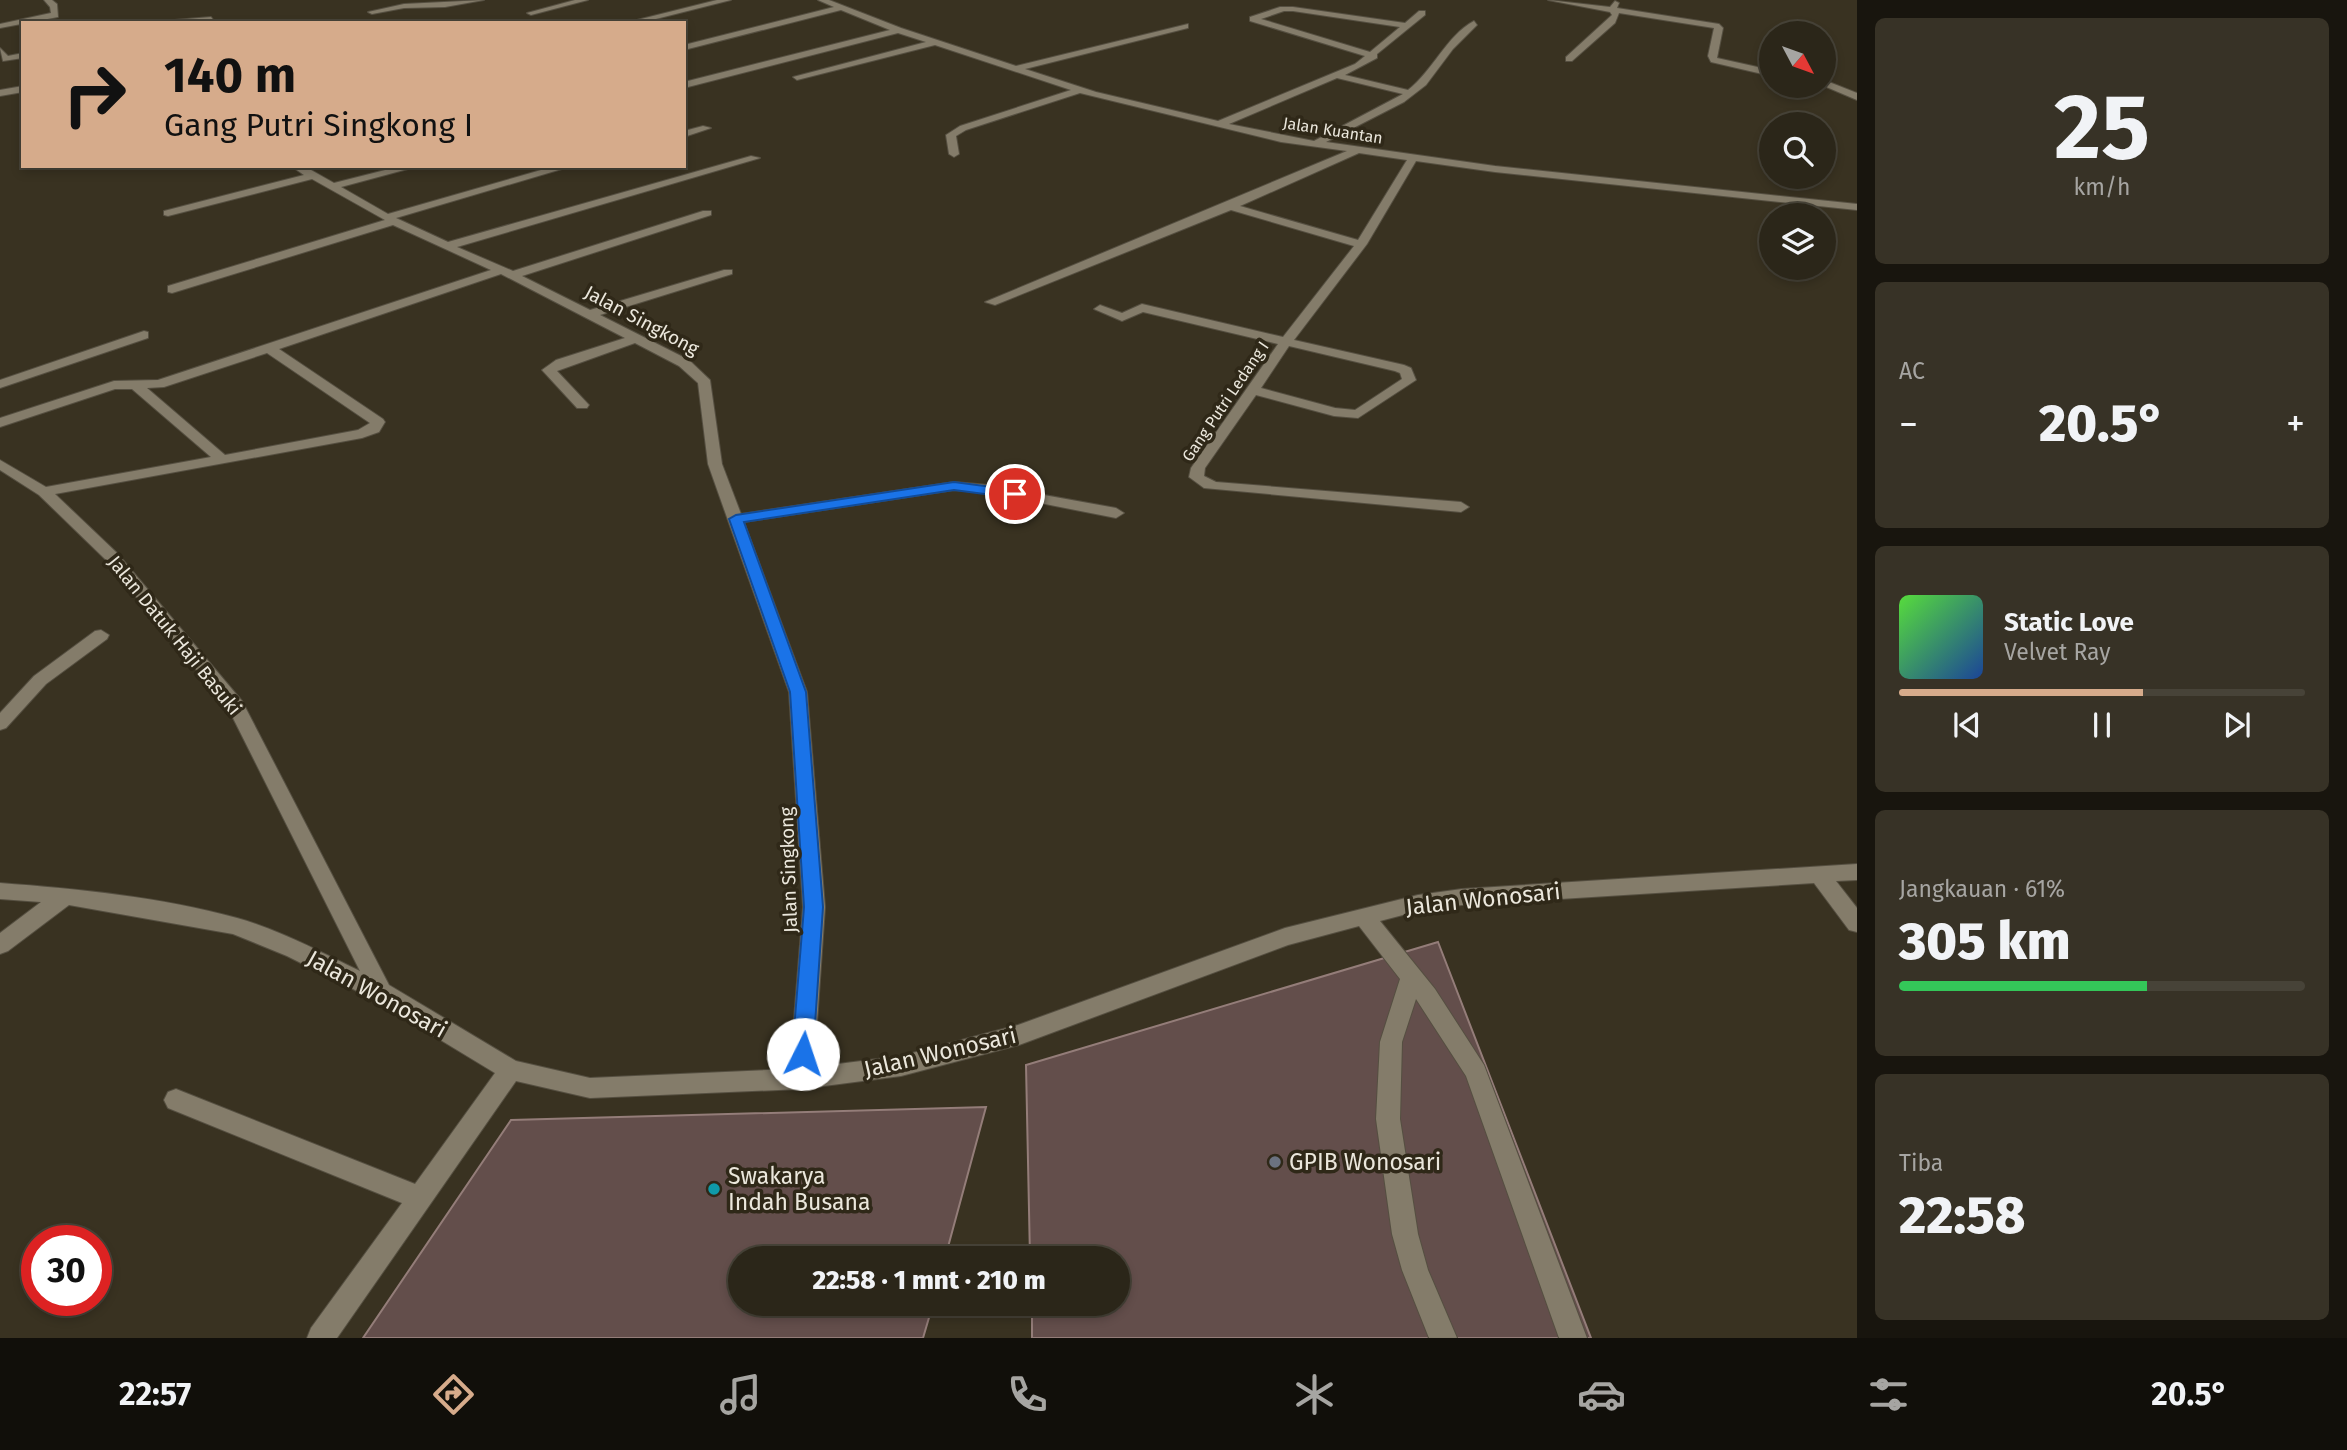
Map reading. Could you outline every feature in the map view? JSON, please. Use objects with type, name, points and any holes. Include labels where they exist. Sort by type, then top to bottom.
[{"type":"street","points":[[25,21],[55,15],[54,6],[48,0]]},
{"type":"street","points":[[372,12],[404,6],[445,5],[480,0]]},
{"type":"street","points":[[531,13],[584,0]]},
{"type":"street","points":[[638,21],[727,0]]},
{"type":"street","name":"Jalan Kuantan","points":[[822,0],[898,30],[1080,90],[1217,125],[1313,145],[1857,207]]},
{"type":"street","points":[[1552,0],[1716,26],[1718,31],[1712,56],[1714,60],[1759,70]]},
{"type":"street","points":[[1569,59],[1612,21],[1616,15],[1613,10],[1616,0]]},
{"type":"street","points":[[686,47],[841,8]]},
{"type":"street","points":[[1374,56],[1253,19],[1283,9],[1293,9],[1408,26]]},
{"type":"street","points":[[1217,125],[1339,76],[1374,56],[1422,13]]},
{"type":"street","points":[[186,21],[211,19]]},
{"type":"street","points":[[0,26],[21,22]]},
{"type":"street","points":[[1313,145],[1410,93],[1423,83],[1450,47],[1474,23]]},
{"type":"street","points":[[1014,69],[1185,26]]},
{"type":"street","points":[[686,84],[898,30]]},
{"type":"street","points":[[797,77],[936,42]]},
{"type":"street","points":[[2,57],[21,57]]},
{"type":"street","points":[[1339,76],[1410,93]]},
{"type":"street","points":[[1836,86],[1857,97]]},
{"type":"street","points":[[0,93],[21,89]]},
{"type":"street","points":[[954,154],[951,135],[963,128],[1080,90]]},
{"type":"street","points":[[686,133],[706,128]]},
{"type":"street","points":[[991,302],[1230,206],[1356,151]]},
{"type":"street","points":[[447,246],[755,158]]},
{"type":"street","name":"Gang Putri Ledang I","points":[[1413,158],[1361,244],[1286,342],[1198,468],[1198,481],[1216,486],[1461,507]]},
{"type":"street","name":"Jalan Singkong","points":[[299,168],[391,219],[507,272],[684,363],[705,383],[715,464],[798,692],[814,907],[801,1079]]},
{"type":"street","points":[[330,187],[406,168]]},
{"type":"street","points":[[172,289],[559,168]]},
{"type":"street","points":[[168,212],[311,176]]},
{"type":"street","points":[[1230,206],[1361,244]]},
{"type":"street","points":[[0,423],[114,384],[159,384],[507,272],[707,213]]},
{"type":"street","points":[[587,314],[728,272]]},
{"type":"street","points":[[1100,309],[1122,317],[1142,308],[1399,368],[1406,371],[1409,380],[1359,414],[1334,412],[1253,390]]},
{"type":"street","points":[[0,384],[144,335]]},
{"type":"street","points":[[582,405],[549,370],[561,363],[635,339]]},
{"type":"street","points":[[44,492],[362,434],[374,429],[378,422],[269,348]]},
{"type":"street","points":[[133,383],[222,459]]},
{"type":"street","name":"Jalan Datuk Haji Basuki","points":[[0,464],[44,492],[111,556],[236,705],[381,992]]},
{"type":"street","points":[[736,519],[954,486],[989,489],[1116,513]]},
{"type":"street","points":[[0,724],[40,680],[101,635]]},
{"type":"street","name":"Jalan Wonosari","points":[[0,891],[65,896],[236,926],[295,950],[381,992],[511,1070],[590,1088],[801,1079],[901,1066],[1019,1035],[1285,937],[1418,903],[1462,897],[1857,872]]},
{"type":"street","points":[[1819,874],[1857,924]]},
{"type":"street","points":[[0,944],[65,896]]},
{"type":"street","points":[[1364,917],[1412,977],[1476,1072],[1573,1338]]},
{"type":"street","points":[[1412,977],[1391,1042],[1388,1119],[1405,1234],[1415,1270],[1443,1338]]},
{"type":"street","points":[[321,1338],[511,1070]]},
{"type":"street","points":[[176,1100],[420,1198]]},
{"type":"building","name":"GPIB Wonosari","points":[[1438,942],[1591,1338],[1032,1338],[1032,1316],[1130,1316],[1130,1246],[1030,1246],[1026,1065]]},
{"type":"building","name":"Swakarya Indah Busana","points":[[986,1107],[948,1246],[728,1246],[728,1316],[929,1316],[923,1338],[363,1338],[511,1120]]},
{"type":"place","name":"GPIB Wonosari","points":[[1275,1162]]},
{"type":"place","name":"Swakarya Indah Busana","points":[[714,1189]]},
{"type":"route","points":[[803,1054],[814,907],[798,692],[736,519],[954,486],[1015,494]]}]
